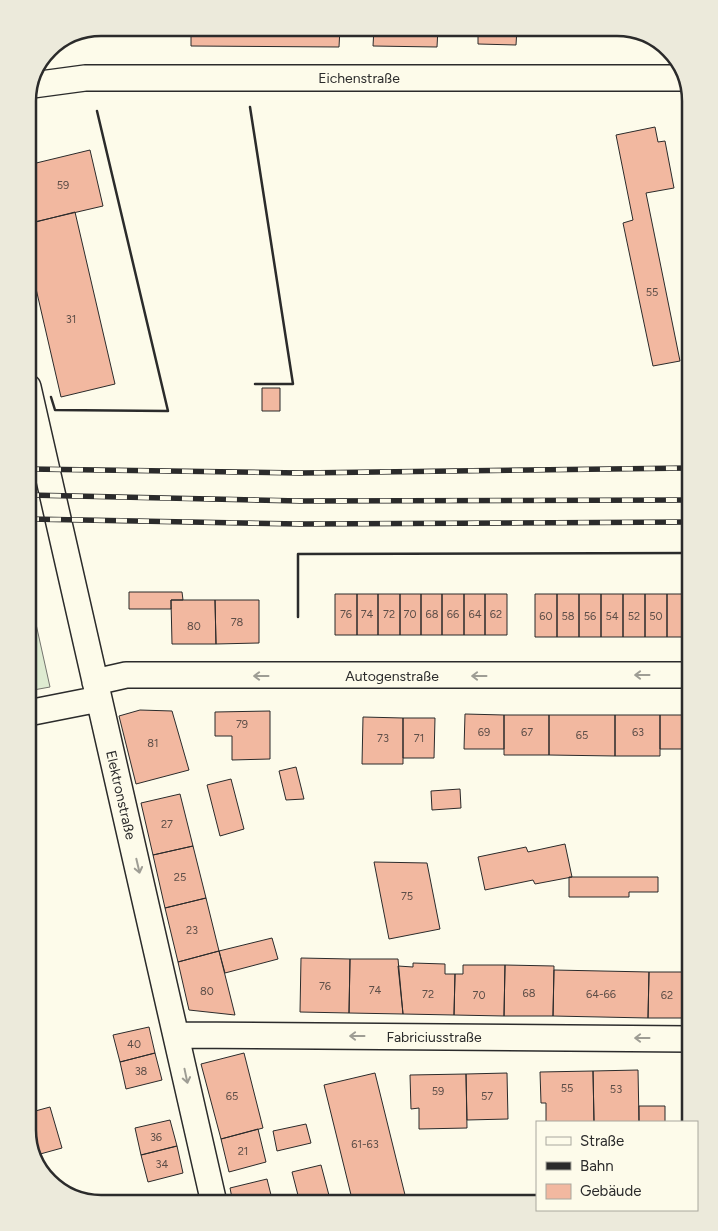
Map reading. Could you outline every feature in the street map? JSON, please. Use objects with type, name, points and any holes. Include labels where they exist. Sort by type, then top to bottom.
[{"type":"street","name":"Eichenstraße","points":[[38,83],[85,78],[677,78]]},
{"type":"street","name":"Elektronstraße","points":[[36,422],[212,1195]]},
{"type":"street","name":"Autogenstraße","points":[[36,710],[97,690],[126,675],[682,675]]},
{"type":"street","name":"Fabriciusstraße","points":[[177,1035],[682,1039]]},
{"type":"green space","points":[[36,624],[50,687],[36,690]]},
{"type":"building","points":[[191,36],[340,36],[339,47],[191,46]]},
{"type":"building","points":[[374,36],[438,36],[437,47],[373,46]]},
{"type":"building","points":[[478,36],[517,36],[516,45],[478,44]]},
{"type":"building","points":[[655,127],[658,142],[665,141],[674,188],[646,193],[680,361],[653,366],[623,223],[633,220],[616,135]]},
{"type":"building","points":[[90,150],[103,206],[36,222],[36,163]]},
{"type":"building","points":[[75,212],[115,384],[61,397],[36,289],[36,222]]},
{"type":"building","points":[[262,388],[280,388],[280,411],[262,411]]},
{"type":"building","points":[[129,592],[182,592],[183,600],[171,600],[171,609],[129,609]]},
{"type":"building","points":[[335,594],[357,594],[357,635],[335,635]]},
{"type":"building","points":[[357,594],[378,594],[378,635],[357,635]]},
{"type":"building","points":[[378,594],[400,594],[400,635],[378,635]]},
{"type":"building","points":[[400,594],[421,594],[421,635],[400,635]]},
{"type":"building","points":[[421,594],[442,594],[442,635],[421,635]]},
{"type":"building","points":[[442,594],[464,594],[464,635],[442,635]]},
{"type":"building","points":[[464,594],[485,594],[485,635],[464,635]]},
{"type":"building","points":[[485,594],[507,594],[507,635],[485,635]]},
{"type":"building","points":[[535,594],[557,594],[557,637],[535,637]]},
{"type":"building","points":[[557,594],[579,594],[579,637],[557,637]]},
{"type":"building","points":[[579,594],[601,594],[601,637],[579,637]]},
{"type":"building","points":[[601,594],[623,594],[623,637],[601,637]]},
{"type":"building","points":[[623,594],[645,594],[645,637],[623,637]]},
{"type":"building","points":[[645,594],[667,594],[667,637],[645,637]]},
{"type":"building","points":[[667,594],[682,594],[682,637],[667,637]]},
{"type":"building","points":[[171,600],[215,600],[216,644],[172,644]]},
{"type":"building","points":[[215,600],[259,600],[259,643],[216,644]]},
{"type":"building","points":[[140,710],[172,711],[189,770],[136,784],[119,716]]},
{"type":"building","points":[[270,711],[270,759],[232,760],[232,736],[215,736],[215,712]]},
{"type":"building","points":[[465,714],[504,715],[504,749],[464,749]]},
{"type":"building","points":[[504,715],[549,715],[549,755],[504,755]]},
{"type":"building","points":[[549,715],[615,715],[615,756],[549,755]]},
{"type":"building","points":[[615,715],[660,715],[660,756],[615,756]]},
{"type":"building","points":[[660,715],[682,715],[682,749],[660,749]]},
{"type":"building","points":[[363,717],[403,718],[403,764],[362,764]]},
{"type":"building","points":[[403,718],[435,718],[434,758],[403,758]]},
{"type":"building","points":[[296,767],[304,799],[286,800],[279,771]]},
{"type":"building","points":[[231,779],[244,829],[220,836],[207,785]]},
{"type":"building","points":[[460,789],[461,808],[432,810],[431,791]]},
{"type":"building","points":[[180,794],[193,846],[153,855],[141,803]]},
{"type":"building","points":[[565,844],[572,877],[535,884],[533,880],[485,890],[478,857],[526,847],[528,852]]},
{"type":"building","points":[[193,846],[206,898],[165,908],[153,855]]},
{"type":"building","points":[[374,862],[427,863],[440,929],[389,939]]},
{"type":"building","points":[[569,877],[658,877],[658,892],[629,892],[629,897],[569,897]]},
{"type":"building","points":[[206,898],[219,951],[178,962],[165,908]]},
{"type":"building","points":[[272,938],[278,959],[225,973],[219,951]]},
{"type":"building","points":[[219,951],[235,1015],[189,1010],[178,962]]},
{"type":"building","points":[[301,958],[350,959],[349,1013],[300,1012]]},
{"type":"building","points":[[350,959],[398,959],[403,1014],[349,1013]]},
{"type":"building","points":[[413,963],[445,964],[445,974],[455,974],[454,1015],[403,1014],[398,966],[413,967]]},
{"type":"building","points":[[463,965],[505,965],[504,1016],[454,1015],[455,974],[463,974]]},
{"type":"building","points":[[505,965],[554,966],[553,1016],[504,1016]]},
{"type":"building","points":[[554,970],[649,972],[648,1018],[553,1016]]},
{"type":"building","points":[[649,972],[682,972],[682,1018],[648,1018]]},
{"type":"building","points":[[149,1027],[155,1053],[120,1062],[113,1035]]},
{"type":"building","points":[[155,1053],[162,1080],[126,1089],[120,1062]]},
{"type":"building","points":[[244,1053],[263,1128],[221,1139],[201,1064]]},
{"type":"building","points":[[638,1070],[639,1121],[594,1121],[593,1071]]},
{"type":"building","points":[[593,1071],[594,1121],[546,1121],[546,1103],[541,1103],[540,1072]]},
{"type":"building","points":[[375,1073],[405,1195],[351,1195],[324,1085]]},
{"type":"building","points":[[507,1073],[508,1119],[467,1120],[466,1074]]},
{"type":"building","points":[[466,1074],[467,1128],[419,1129],[419,1108],[411,1109],[410,1075]]},
{"type":"building","points":[[639,1106],[665,1106],[665,1121],[639,1121]]},
{"type":"building","points":[[50,1107],[62,1148],[41,1154],[37,1143],[36,1111]]},
{"type":"building","points":[[170,1120],[177,1146],[141,1155],[135,1128]]},
{"type":"building","points":[[306,1124],[311,1143],[277,1151],[273,1131]]},
{"type":"building","points":[[258,1129],[266,1162],[229,1172],[221,1139]]},
{"type":"building","points":[[177,1146],[183,1173],[148,1182],[141,1155]]},
{"type":"building","points":[[321,1165],[329,1195],[298,1195],[292,1172]]},
{"type":"building","points":[[267,1179],[271,1195],[231,1195],[230,1188]]},
{"type":"railway","points":[[36,469],[300,473],[682,468]]},
{"type":"railway","points":[[36,495],[300,501],[682,500]]},
{"type":"railway","points":[[36,519],[300,524],[682,522]]},
{"type":"wall","points":[[250,107],[293,384],[255,384]]},
{"type":"wall","points":[[51,397],[55,410],[168,411],[97,111]]},
{"type":"wall","points":[[298,617],[298,554],[682,553]]}]
